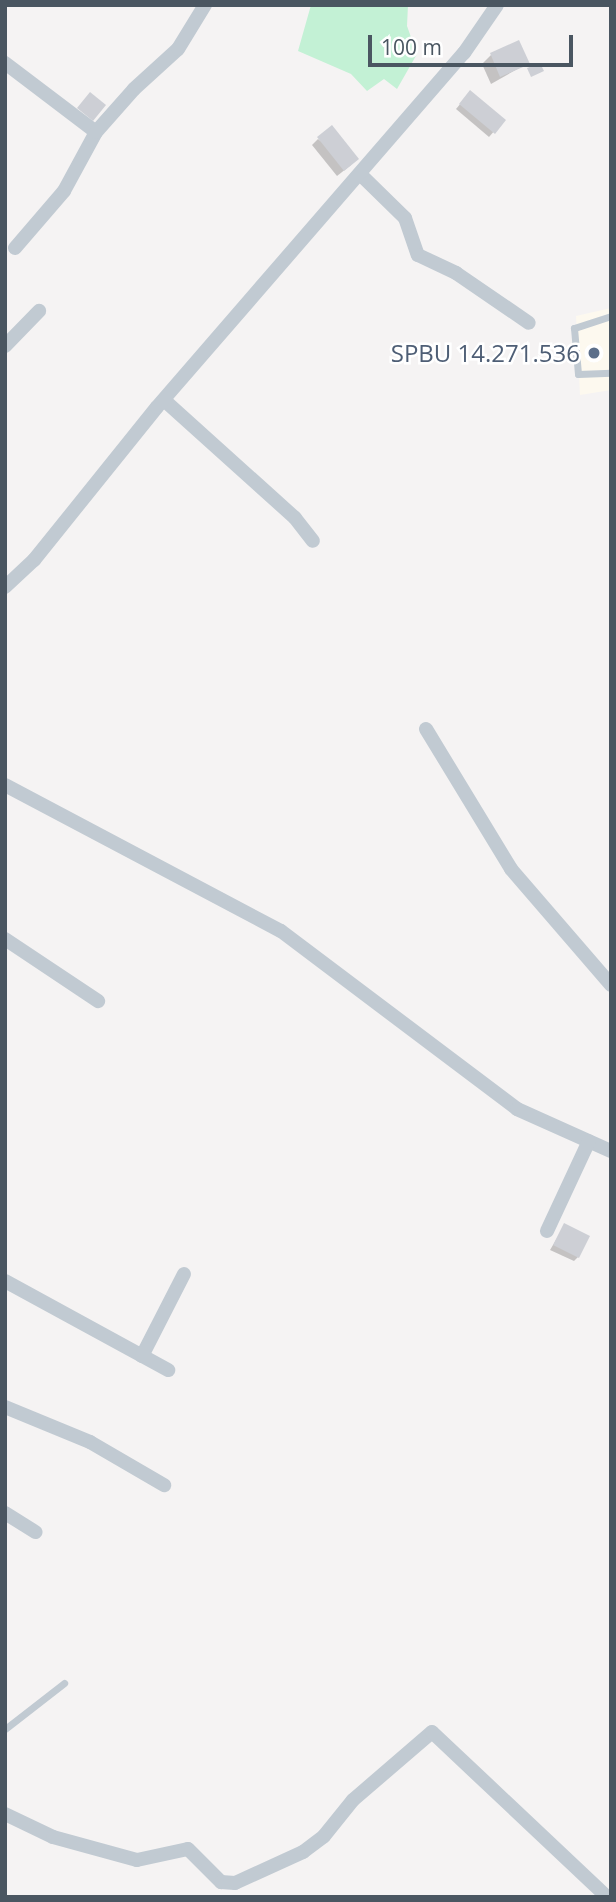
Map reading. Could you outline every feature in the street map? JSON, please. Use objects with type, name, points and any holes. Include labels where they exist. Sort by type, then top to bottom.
[{"type":"street","points":[[15,248],[64,191],[96,132],[134,89],[178,49],[205,5]]},
{"type":"street","points":[[5,587],[34,560],[164,400],[464,53],[497,5]]},
{"type":"street","points":[[5,63],[96,132]]},
{"type":"street","points":[[360,174],[405,218],[418,255],[456,273],[529,323]]},
{"type":"street","points":[[5,346],[39,311]]},
{"type":"street","points":[[164,400],[295,518],[313,541]]},
{"type":"street","points":[[426,729],[511,869],[611,985]]},
{"type":"street","points":[[5,785],[281,931],[469,1076],[517,1109],[611,1151]]},
{"type":"street","points":[[5,939],[98,1001]]},
{"type":"street","points":[[547,1231],[589,1141]]},
{"type":"street","points":[[142,1356],[184,1274]]},
{"type":"street","points":[[5,1281],[168,1370]]},
{"type":"street","points":[[5,1407],[90,1442],[164,1485]]},
{"type":"street","points":[[5,1513],[35,1532]]},
{"type":"street","points":[[5,1814],[53,1837],[137,1860],[188,1849],[221,1881],[235,1883],[303,1852],[324,1836],[353,1800],[432,1732],[603,1894]]},
{"type":"lane","points":[[611,316],[574,328],[578,374],[611,373]]},
{"type":"lane","points":[[5,1730],[64,1683]]},
{"type":"shaded area","name":"SPBU 14.271.536","points":[[611,308],[611,390],[580,395],[576,316]]},
{"type":"green space","points":[[311,5],[408,5],[407,26],[417,54],[397,89],[384,79],[367,91],[351,74],[298,51]]},
{"type":"building","points":[[519,40],[530,64],[500,77],[490,53]]},
{"type":"building","points":[[540,63],[544,71],[531,77],[527,68]]},
{"type":"building","points":[[470,90],[506,120],[495,134],[459,104]]},
{"type":"building","points":[[90,92],[106,105],[93,121],[77,108]]},
{"type":"building","points":[[332,125],[359,159],[344,171],[317,137]]},
{"type":"building","points":[[564,1223],[590,1236],[579,1258],[553,1245]]},
{"type":"place","name":"SPBU 14.271.536","points":[[594,353]]}]
